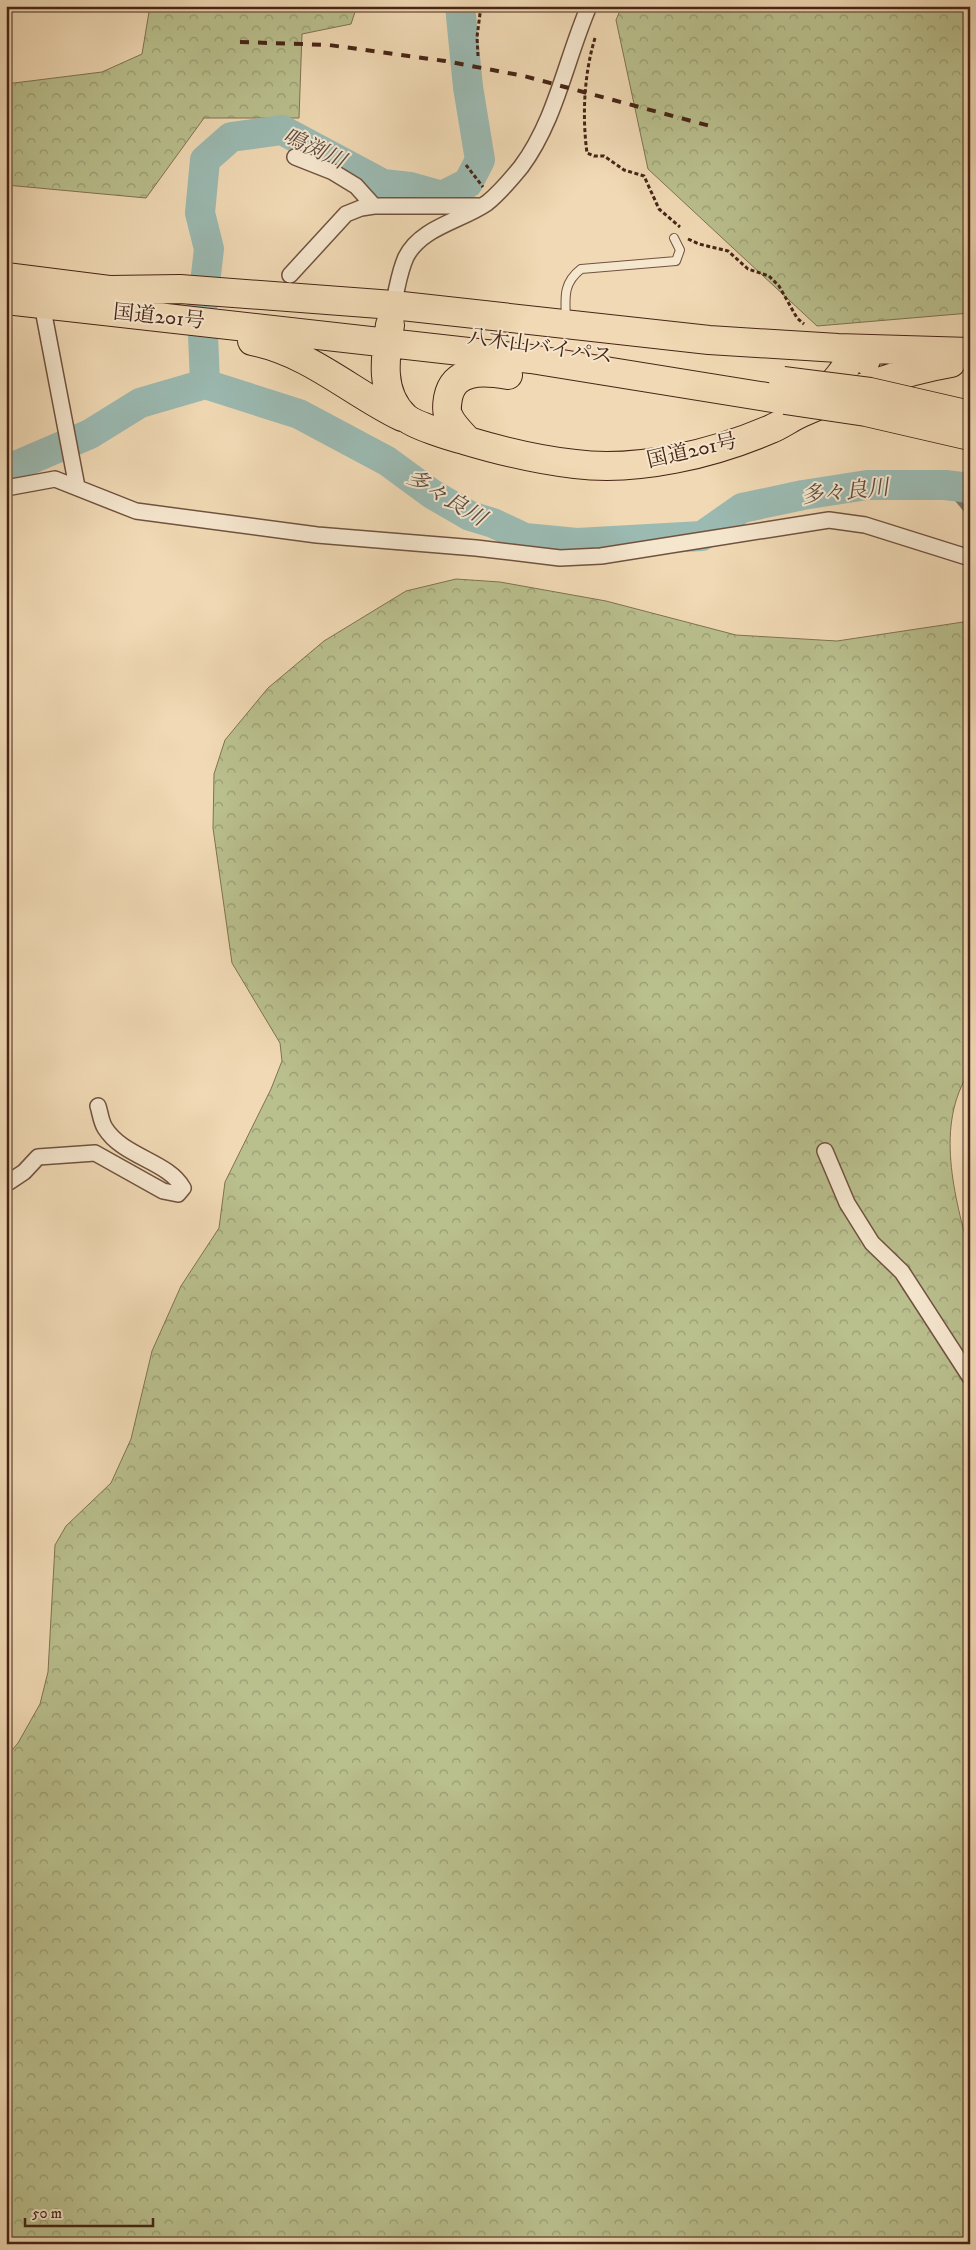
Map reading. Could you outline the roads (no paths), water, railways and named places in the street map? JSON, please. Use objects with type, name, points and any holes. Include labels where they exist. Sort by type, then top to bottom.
[{"type":"highway","name":"国道201号","points":[[6,277],[42,292],[216,306],[390,325],[566,323],[709,340],[855,349],[970,352]]},
{"type":"highway","name":"国道201号","points":[[6,300],[42,292],[109,290],[180,303]]},
{"type":"highway","name":"八木山バイパス","points":[[216,306],[390,325],[866,412],[970,436]]},
{"type":"highway","name":"国道201号","points":[[216,306],[230,337],[273,345],[324,370],[372,403],[406,419],[497,450],[577,465],[636,464],[669,460],[723,446],[772,428],[789,398],[868,385],[925,367],[970,362]]},
{"type":"highway","name":"八木山バイパス","points":[[390,325],[531,360],[789,398],[870,392],[970,415]]},
{"type":"highway","points":[[390,325],[386,383],[389,398],[406,419]]},
{"type":"highway","points":[[789,398],[832,386],[848,368],[855,349],[866,360],[871,372],[868,385]]},
{"type":"highway","points":[[468,441],[448,417],[447,406],[450,391],[460,378],[472,372],[490,372],[541,381],[624,374]]},
{"type":"street","points":[[390,325],[406,256],[429,233],[485,202],[521,166],[540,134],[556,99],[576,38],[590,6]]},
{"type":"street","points":[[295,157],[332,172],[356,186],[374,206]]},
{"type":"street","points":[[290,275],[346,214],[361,208],[485,202]]},
{"type":"street","points":[[42,292],[77,487]]},
{"type":"street","points":[[6,488],[55,479],[136,511],[178,518],[317,535],[476,548],[560,558],[601,556],[829,520],[865,525],[970,558]]},
{"type":"street","points":[[6,1184],[24,1172],[38,1157],[95,1153],[163,1191],[178,1194],[183,1188],[177,1178],[122,1146],[105,1128],[98,1106]]},
{"type":"street","points":[[824,1151],[847,1203],[872,1243],[902,1272],[970,1377]]},
{"type":"lane","points":[[566,323],[565,296],[570,278],[581,268],[676,261],[680,250],[674,238]]},
{"type":"waterway","name":"鳴渕川","points":[[205,384],[202,309],[209,249],[200,213],[205,160],[231,137],[282,130],[383,184],[410,187],[442,196],[468,183],[480,160],[468,87],[460,6]]},
{"type":"waterway","name":"多々良川","points":[[6,470],[90,434],[140,403],[205,384],[299,414],[387,461],[432,494],[470,516],[493,523],[525,538],[577,543],[702,536],[742,508],[803,495],[867,485],[945,485],[970,488]]},
{"type":"waterway","points":[[945,485],[970,515]]},
{"type":"railway","points":[[240,42],[329,45],[445,61],[524,76],[710,126]]}]
